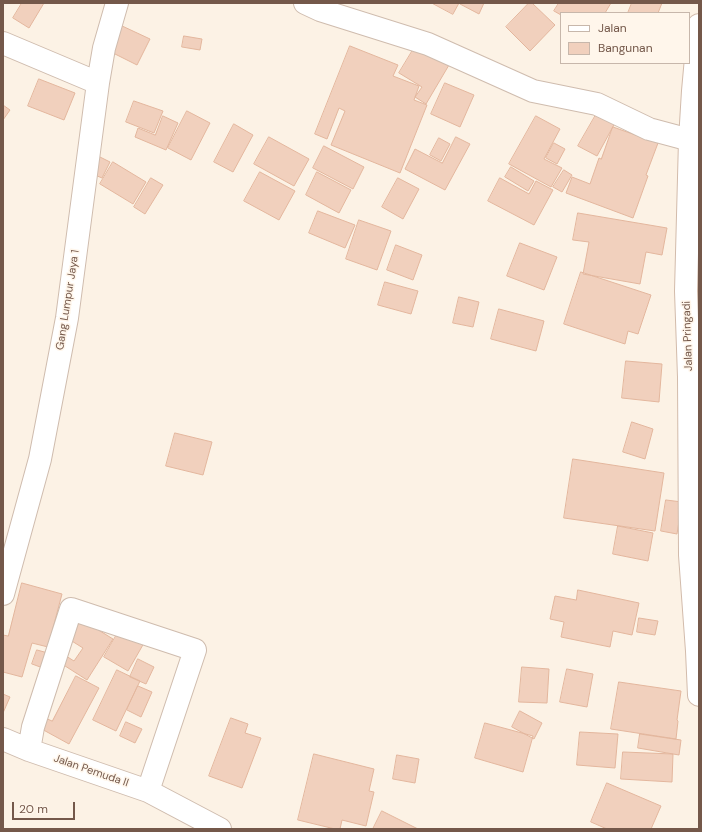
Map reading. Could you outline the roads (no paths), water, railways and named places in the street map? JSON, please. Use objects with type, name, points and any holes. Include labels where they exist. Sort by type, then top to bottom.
[{"type":"street","name":"Gang Lumpur Jaya 1","points":[[3,594],[40,459],[65,326],[98,83],[104,48],[117,3]]},
{"type":"street","points":[[305,3],[320,10],[428,44],[533,91],[597,104],[649,129],[690,140]]},
{"type":"street","name":"Jalan Pringadi","points":[[699,25],[690,140],[686,291],[694,379],[690,555],[698,651],[699,695]]},
{"type":"street","points":[[3,43],[98,83]]},
{"type":"street","points":[[29,750],[33,727],[71,609],[195,650],[148,791]]},
{"type":"street","name":"Jalan Pemuda II","points":[[3,739],[29,750],[148,791],[220,829]]}]
